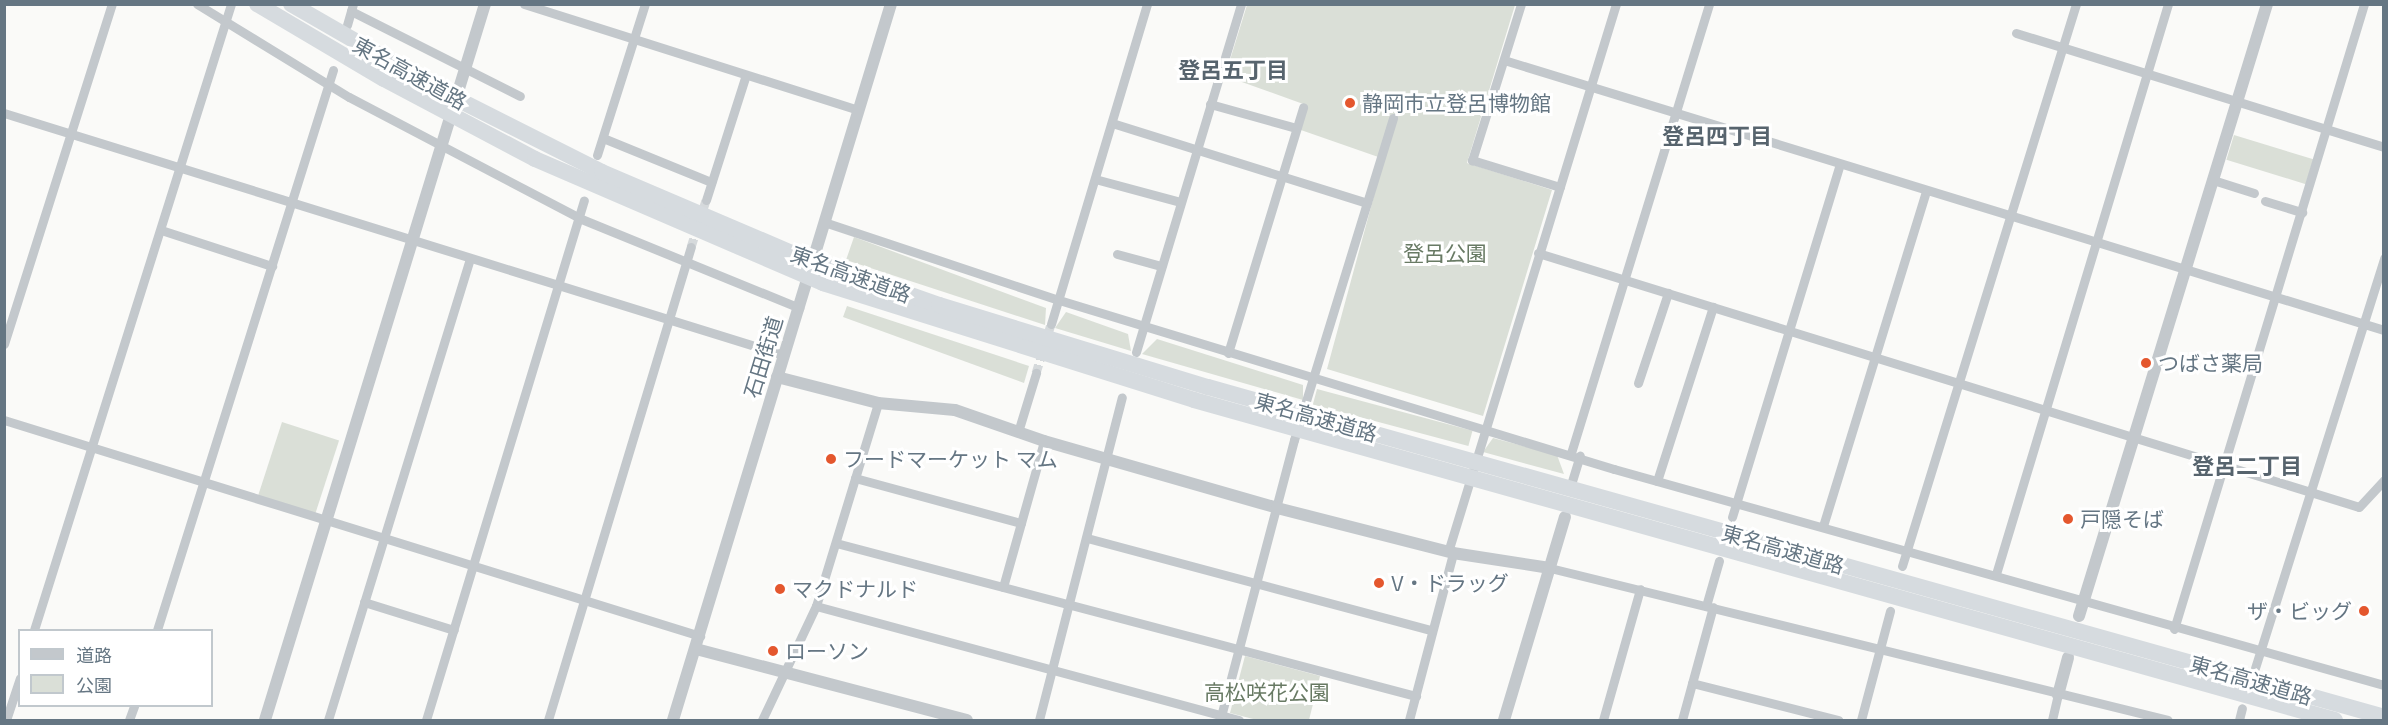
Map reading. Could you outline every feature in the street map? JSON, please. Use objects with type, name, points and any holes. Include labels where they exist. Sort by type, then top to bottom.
[{"type":"highway","name":"東名高速道路","points":[[257,4],[465,113],[597,188],[792,262],[823,283],[1483,474],[1553,502],[1589,503],[2377,715]]},
{"type":"highway","name":"東名高速道路","points":[[291,4],[446,103]]},
{"type":"highway","name":"東名高速道路","points":[[792,262],[828,266],[939,305],[1293,420]]},
{"type":"highway","name":"東名高速道路","points":[[1483,474],[1559,486],[1589,503],[2335,720]]},
{"type":"street","points":[[4,344],[112,4]]},
{"type":"street","points":[[197,4],[225,24],[328,85],[441,148],[579,218],[799,308]]},
{"type":"street","points":[[34,629],[231,4]]},
{"type":"street","points":[[265,720],[485,4]]},
{"type":"street","points":[[524,4],[634,41],[858,110]]},
{"type":"street","points":[[597,155],[645,4]]},
{"type":"street","name":"石田街道","points":[[674,720],[891,4]]},
{"type":"street","points":[[1051,324],[1148,4]]},
{"type":"street","points":[[1136,352],[1241,4]]},
{"type":"street","points":[[1521,4],[1472,160],[1560,187]]},
{"type":"street","points":[[1409,720],[1484,430],[1616,4]]},
{"type":"street","points":[[1504,720],[1565,517],[1575,455],[1625,280],[1709,4]]},
{"type":"street","points":[[1902,566],[2076,4]]},
{"type":"street","points":[[1996,574],[2168,4]]},
{"type":"street","points":[[2079,616],[2267,4]]},
{"type":"street","points":[[2174,629],[2364,4]]},
{"type":"street","points":[[347,25],[352,7],[465,71],[520,96]]},
{"type":"street","points":[[2016,33],[2384,147]]},
{"type":"street","points":[[1503,60],[1839,166],[2384,330]]},
{"type":"street","points":[[156,629],[333,69]]},
{"type":"street","points":[[706,200],[746,75]]},
{"type":"street","points":[[1210,104],[1296,128]]},
{"type":"street","points":[[1228,352],[1303,107]]},
{"type":"street","points":[[4,113],[292,202],[558,289],[784,355]]},
{"type":"street","points":[[1221,718],[1277,508],[1393,118]]},
{"type":"street","points":[[1112,123],[1367,203]]},
{"type":"street","points":[[603,138],[711,182]]},
{"type":"street","points":[[1732,517],[1787,330],[1839,166]]},
{"type":"street","points":[[1095,179],[1180,202]]},
{"type":"street","points":[[2213,180],[2254,193]]},
{"type":"street","points":[[1823,526],[1926,192]]},
{"type":"street","points":[[426,720],[584,200]]},
{"type":"street","points":[[2265,201],[2302,212]]},
{"type":"street","points":[[824,222],[1059,300],[1484,430],[1657,481],[1996,574],[2174,629],[2384,685]]},
{"type":"street","points":[[160,230],[272,266]]},
{"type":"street","points":[[548,720],[670,323],[691,247]]},
{"type":"street","points":[[1538,253],[2359,507],[2384,480]]},
{"type":"street","points":[[1117,254],[1161,266]]},
{"type":"street","points":[[2255,668],[2384,258]]},
{"type":"street","points":[[328,720],[469,261]]},
{"type":"street","points":[[1638,383],[1668,293]]},
{"type":"street","points":[[1657,481],[1713,307]]},
{"type":"street","points":[[1018,432],[1036,373]]},
{"type":"street","points":[[777,377],[878,402],[955,410],[1044,441],[1277,508],[1451,552],[1550,568],[1640,589],[1880,648],[2058,695],[2168,720]]},
{"type":"street","points":[[1039,720],[1109,460],[1122,398]]},
{"type":"street","points":[[762,720],[782,673],[816,606],[878,402]]},
{"type":"street","points":[[4,420],[326,522],[700,636]]},
{"type":"street","points":[[1003,587],[1044,441]]},
{"type":"street","points":[[855,478],[1021,523]]},
{"type":"street","points":[[1087,538],[1431,630]]},
{"type":"street","points":[[836,543],[1416,696]]},
{"type":"street","points":[[1682,720],[1719,561]]},
{"type":"street","points":[[1604,720],[1640,589]]},
{"type":"street","points":[[364,602],[454,630]]},
{"type":"street","points":[[816,606],[1221,718],[1239,720]]},
{"type":"street","points":[[1861,720],[1890,611]]},
{"type":"street","points":[[696,649],[967,720]]},
{"type":"street","points":[[2052,720],[2068,657]]},
{"type":"street","points":[[1692,682],[1838,720]]},
{"type":"street","points":[[6,720],[18,684]]},
{"type":"street","points":[[2239,720],[2242,708]]},
{"type":"green space","name":"登呂公園","points":[[1247,5],[1515,5],[1467,163],[1552,190],[1483,416],[1327,369],[1384,159],[1298,129],[1306,105],[1225,76]]},
{"type":"green space","points":[[2234,135],[2313,159],[2306,184],[2226,160]]},
{"type":"green space","points":[[854,237],[1046,308],[1045,325],[846,260]]},
{"type":"green space","points":[[847,306],[1029,366],[1024,383],[843,317]]},
{"type":"green space","points":[[1066,312],[1128,334],[1131,351],[1055,328]]},
{"type":"green space","points":[[1157,339],[1303,385],[1303,400],[1142,354]]},
{"type":"green space","points":[[1317,389],[1473,431],[1468,446],[1313,404]]},
{"type":"green space","points":[[282,422],[339,441],[315,514],[258,495]]},
{"type":"green space","points":[[1493,438],[1557,455],[1564,474],[1483,452]]},
{"type":"green space","name":"高松咲花公園","points":[[1245,656],[1320,676],[1309,720],[1257,720],[1230,713]]},
{"type":"tunnel","points":[[691,247],[706,200]]},
{"type":"tunnel","points":[[1036,373],[1051,324]]},
{"type":"place","name":"静岡市立登呂博物館","points":[[1350,103]]},
{"type":"place","name":"つばさ薬局","points":[[2146,363]]},
{"type":"place","name":"フードマーケット マム","points":[[831,459]]},
{"type":"place","name":"戸隠そば","points":[[2068,519]]},
{"type":"place","name":"V・ドラッグ","points":[[1379,583]]},
{"type":"place","name":"マクドナルド","points":[[780,589]]},
{"type":"place","name":"ザ・ビッグ","points":[[2364,611]]},
{"type":"place","name":"ローソン","points":[[773,651]]},
{"type":"district","name":"登呂五丁目","points":[[1233,70]]},
{"type":"district","name":"登呂四丁目","points":[[1717,136]]},
{"type":"district","name":"登呂二丁目","points":[[2247,466]]}]
